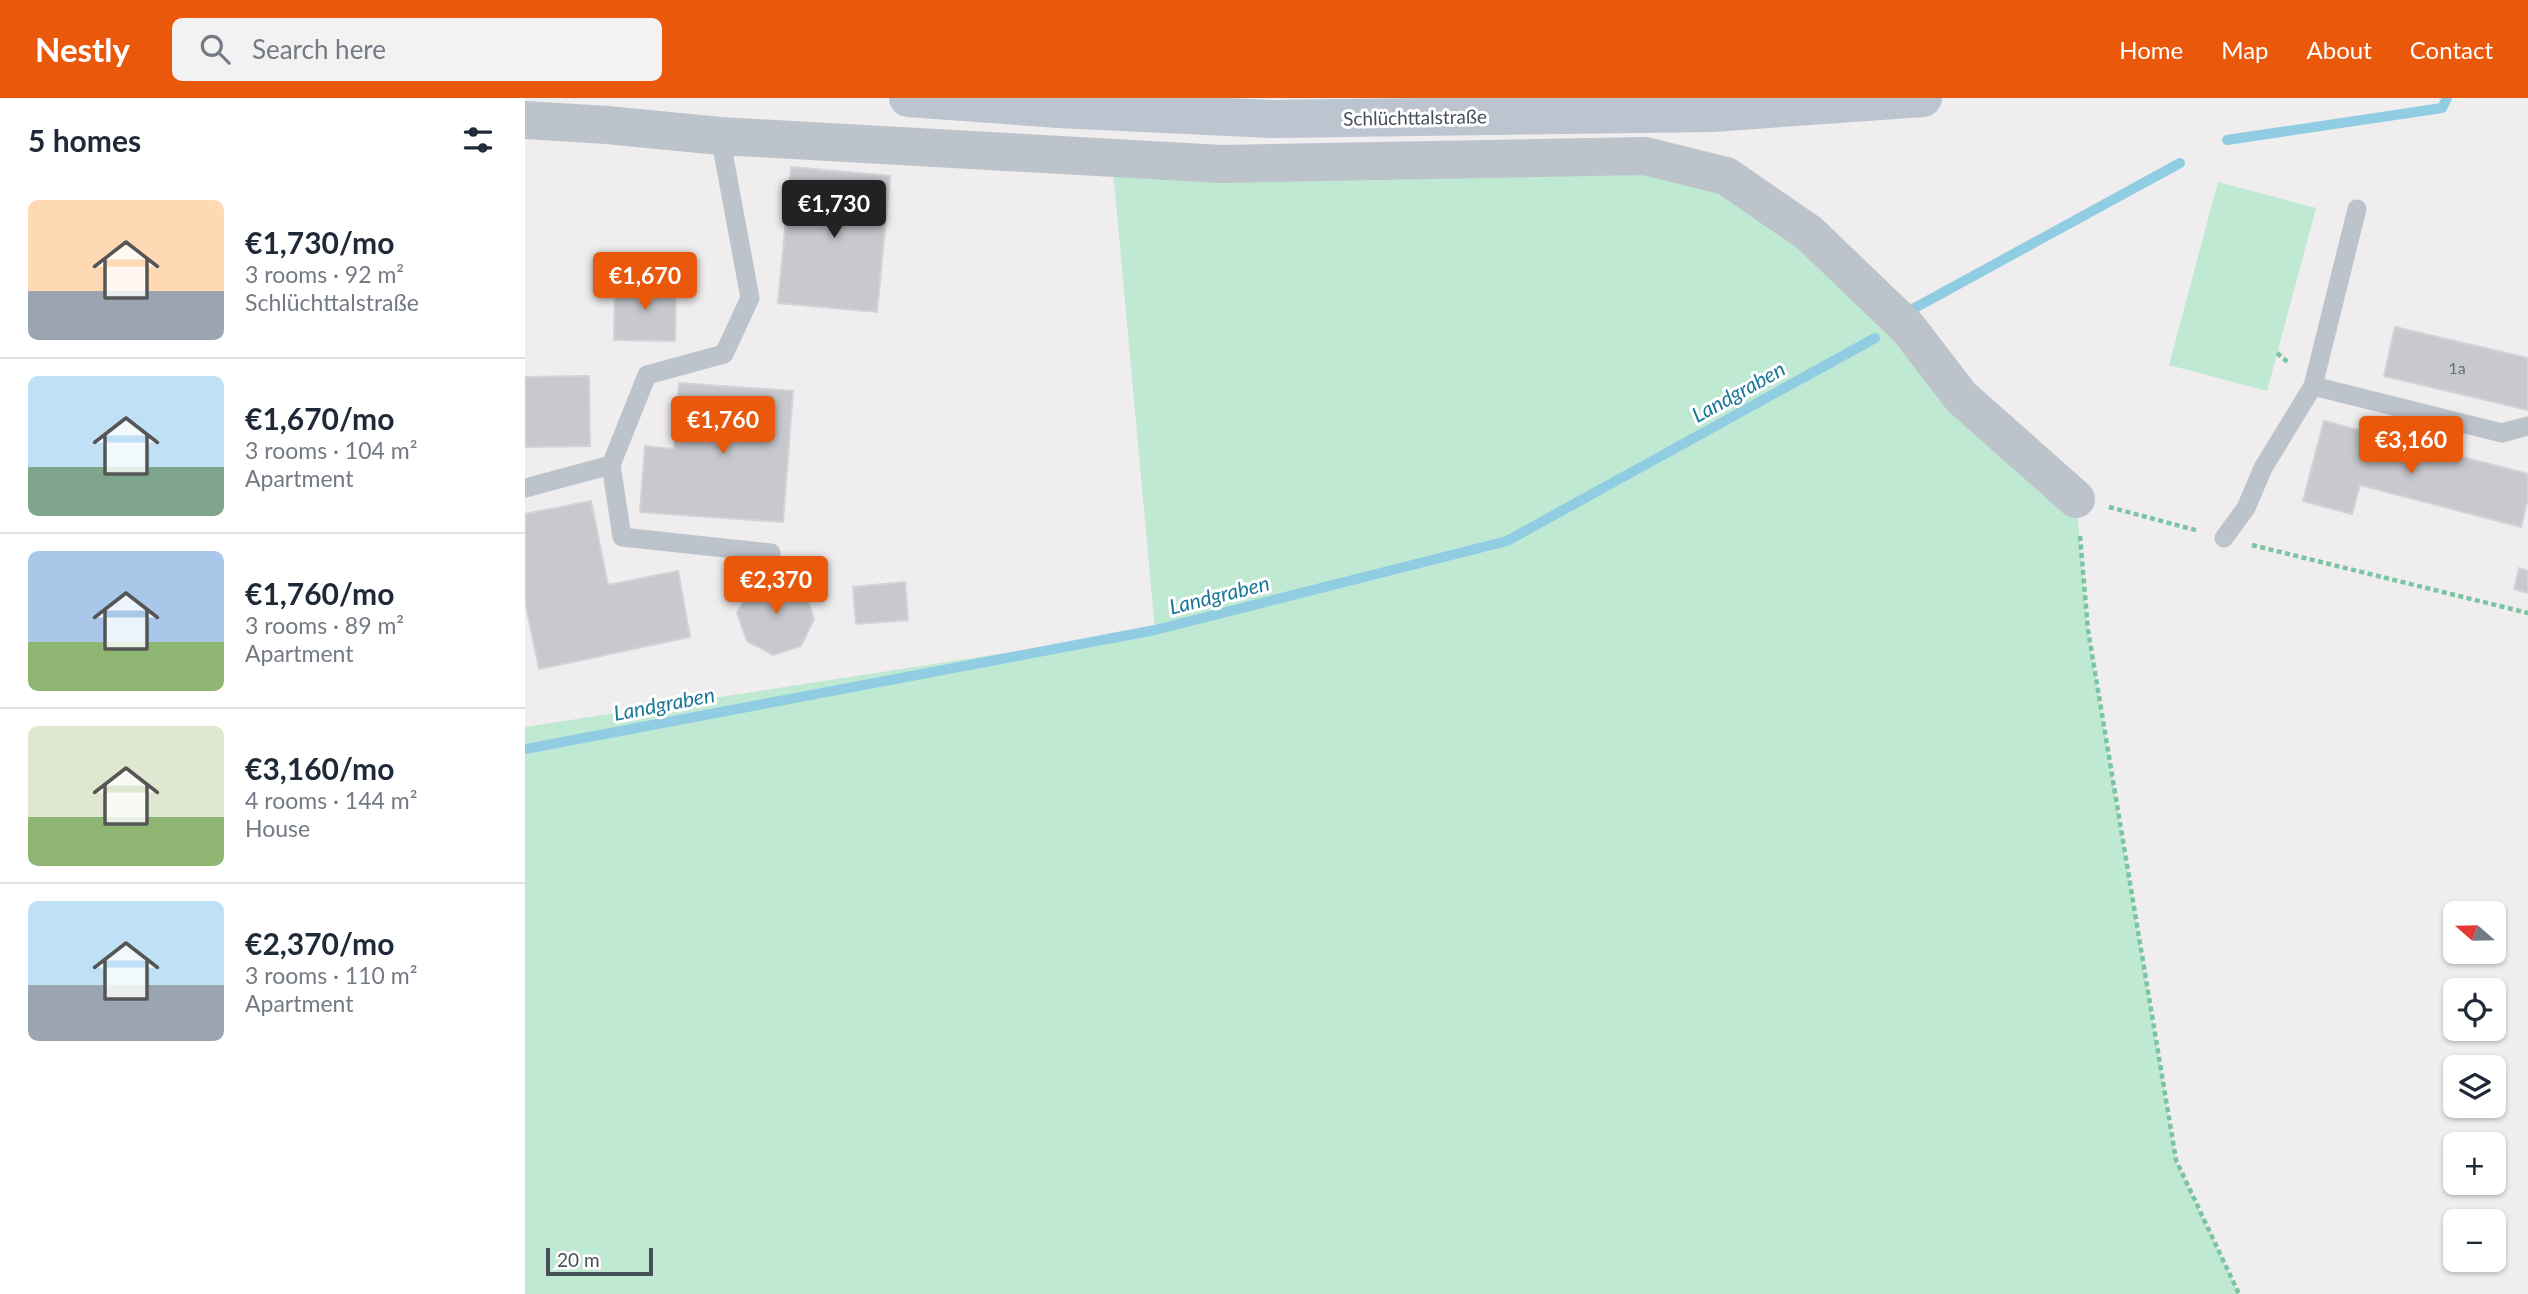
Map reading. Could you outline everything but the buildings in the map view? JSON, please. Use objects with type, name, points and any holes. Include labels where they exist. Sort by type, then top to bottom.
[{"type":"main road","name":"Schlüchttalstraße","points":[[908,98],[1058,109],[1271,119],[1711,113],[1923,98]]},
{"type":"street","points":[[525,120],[720,136],[1222,163],[1645,156],[1726,176],[1809,233],[1908,328],[1961,397],[2076,499]]},
{"type":"lane","points":[[720,136],[750,298],[724,355],[647,375],[611,465],[622,537],[771,553]]},
{"type":"lane","points":[[2224,538],[2246,509],[2263,468],[2313,386],[2357,209]]},
{"type":"lane","points":[[2313,386],[2502,433],[2528,426]]},
{"type":"lane","points":[[525,488],[611,465]]},
{"type":"path","points":[[2239,1294],[2176,1160],[2088,630],[2076,499],[2528,613]]},
{"type":"green space","points":[[1112,158],[1726,176],[2076,499],[2088,630],[2176,1160],[2239,1294],[525,1294],[525,727],[1155,630]]},
{"type":"green space","points":[[2218,182],[2316,208],[2267,391],[2169,365]]},
{"type":"waterway","name":"Landgraben","points":[[2227,140],[2442,108],[2447,98]]},
{"type":"waterway","name":"Landgraben","points":[[1911,310],[2180,163]]},
{"type":"waterway","name":"Landgraben","points":[[525,749],[1155,630],[1507,541],[1875,338]]}]
